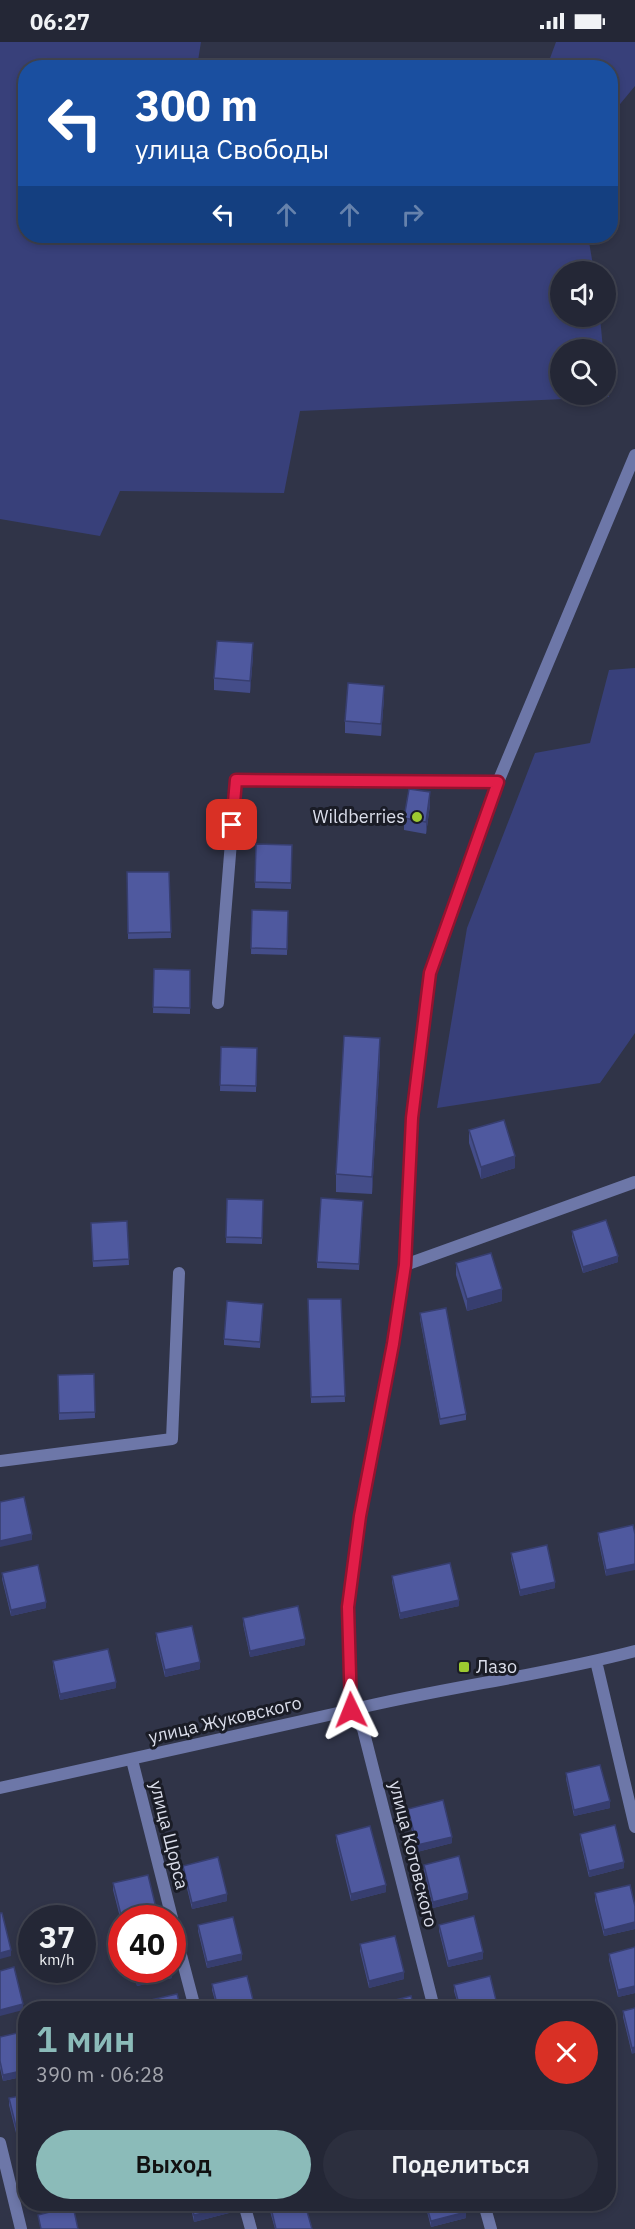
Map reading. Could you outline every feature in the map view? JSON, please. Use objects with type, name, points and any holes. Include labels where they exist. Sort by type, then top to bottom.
[{"type":"street","points":[[351,1710],[348,1607],[360,1516],[393,1344],[405,1265],[412,1118],[430,973],[498,782],[635,455]]},
{"type":"street","points":[[218,1003],[236,780],[498,782]]},
{"type":"street","points":[[405,1265],[635,1182]]},
{"type":"street","points":[[0,1461],[172,1439],[178,1273]]},
{"type":"street","name":"улица Жуковского","points":[[0,1788],[422,1693],[596,1661],[635,1651]]},
{"type":"street","points":[[596,1661],[635,1827]]},
{"type":"street","name":"улица Котовского","points":[[351,1710],[363,1728],[432,2001]]},
{"type":"street","name":"улица Щорса","points":[[132,1760],[168,1905]]},
{"type":"street","name":"улица Щорса","points":[[186,1974],[193,2001]]},
{"type":"street","points":[[0,2143],[21,2229]]},
{"type":"street","points":[[246,2211],[251,2229]]},
{"type":"street","points":[[486,2211],[490,2229]]},
{"type":"shaded area","points":[[0,42],[201,42],[198,60],[18,60],[18,243],[589,243],[592,261],[550,261],[550,327],[601,327],[602,339],[550,339],[550,400],[300,411],[284,493],[120,491],[100,536],[0,519]]},
{"type":"shaded area","points":[[556,42],[635,42],[635,86],[618,107],[618,60],[549,60]]},
{"type":"shaded area","points":[[635,668],[635,1033],[600,1083],[437,1108],[467,928],[535,753],[590,743],[609,670]]},
{"type":"building","points":[[217,641],[253,643],[250,681],[214,678]]},
{"type":"building","points":[[348,683],[384,686],[381,724],[345,721]]},
{"type":"building","points":[[409,789],[430,792],[426,822],[404,818]]},
{"type":"building","points":[[256,844],[292,845],[291,883],[255,882]]},
{"type":"building","points":[[127,872],[169,872],[171,932],[128,933]]},
{"type":"building","points":[[252,910],[288,911],[287,949],[251,948]]},
{"type":"building","points":[[154,969],[190,970],[190,1008],[153,1007]]},
{"type":"building","points":[[344,1036],[380,1038],[372,1177],[336,1174]]},
{"type":"building","points":[[221,1047],[257,1048],[256,1086],[220,1085]]},
{"type":"building","points":[[504,1120],[515,1156],[481,1167],[469,1130]]},
{"type":"building","points":[[321,1198],[363,1201],[359,1264],[317,1262]]},
{"type":"building","points":[[227,1199],[263,1200],[262,1238],[226,1237]]},
{"type":"building","points":[[606,1220],[618,1256],[583,1267],[572,1231]]},
{"type":"building","points":[[127,1221],[129,1259],[93,1261],[91,1223]]},
{"type":"building","points":[[491,1253],[502,1289],[467,1299],[456,1263]]},
{"type":"building","points":[[308,1299],[341,1299],[345,1396],[311,1397]]},
{"type":"building","points":[[227,1301],[263,1304],[260,1342],[224,1339]]},
{"type":"building","points":[[446,1308],[466,1414],[440,1419],[420,1313]]},
{"type":"building","points":[[94,1374],[95,1412],[59,1413],[58,1375]]},
{"type":"building","points":[[24,1497],[32,1534],[0,1541],[0,1502]]},
{"type":"building","points":[[633,1525],[635,1564],[606,1570],[598,1533]]},
{"type":"building","points":[[547,1545],[555,1582],[520,1590],[511,1553]]},
{"type":"building","points":[[450,1563],[459,1600],[400,1613],[392,1576]]},
{"type":"building","points":[[38,1565],[46,1602],[11,1610],[2,1573]]},
{"type":"building","points":[[298,1606],[305,1639],[250,1651],[243,1618]]},
{"type":"building","points":[[192,1626],[200,1662],[165,1670],[156,1633]]},
{"type":"building","points":[[108,1649],[116,1682],[60,1694],[53,1661]]},
{"type":"building","points":[[600,1765],[610,1801],[574,1810],[566,1773]]},
{"type":"building","points":[[443,1800],[452,1837],[417,1845],[408,1809]]},
{"type":"building","points":[[615,1825],[624,1862],[589,1871],[580,1834]]},
{"type":"building","points":[[370,1826],[386,1885],[351,1894],[336,1835]]},
{"type":"building","points":[[459,1856],[468,1893],[433,1902],[424,1865]]},
{"type":"building","points":[[218,1857],[227,1894],[192,1903],[183,1866]]},
{"type":"building","points":[[148,1875],[155,1905],[118,1905],[113,1883]]},
{"type":"building","points":[[630,1885],[635,1906],[635,1922],[604,1930],[595,1893]]},
{"type":"building","points":[[0,1913],[2,1913],[11,1950],[0,1953]]},
{"type":"building","points":[[474,1916],[483,1952],[448,1961],[439,1925]]},
{"type":"building","points":[[233,1917],[242,1954],[207,1962],[198,1925]]},
{"type":"building","points":[[395,1936],[404,1972],[369,1981],[360,1944]]},
{"type":"building","points":[[635,1947],[635,1986],[618,1990],[609,1954]]},
{"type":"building","points":[[14,1967],[22,2001],[18,2001],[18,2005],[0,2010],[0,1971]]},
{"type":"building","points":[[247,1976],[253,2001],[216,2001],[212,1984]]},
{"type":"building","points":[[490,1976],[496,2001],[458,2001],[454,1985]]},
{"type":"building","points":[[177,1994],[179,2001],[146,2001]]},
{"type":"building","points":[[411,1996],[412,2001],[392,2001]]},
{"type":"building","points":[[635,2008],[635,2047],[632,2048],[623,2011]]},
{"type":"building","points":[[18,2033],[18,2072],[3,2075],[0,2061],[0,2037]]},
{"type":"building","points":[[18,2096],[18,2135],[9,2098]]},
{"type":"building","points":[[54,2211],[74,2211],[78,2229],[41,2229],[38,2215]]},
{"type":"building","points":[[193,2211],[212,2211],[194,2215]]},
{"type":"building","points":[[272,2211],[307,2211],[312,2229],[276,2229]]},
{"type":"building","points":[[428,2211],[466,2211],[466,2212],[431,2221]]},
{"type":"place","name":"Wildberries","points":[[417,817]]},
{"type":"place","name":"Лазо","points":[[464,1667]]},
{"type":"route","points":[[232,825],[236,780],[498,782],[430,973],[412,1118],[405,1265],[393,1344],[360,1516],[348,1607],[351,1710]]}]
